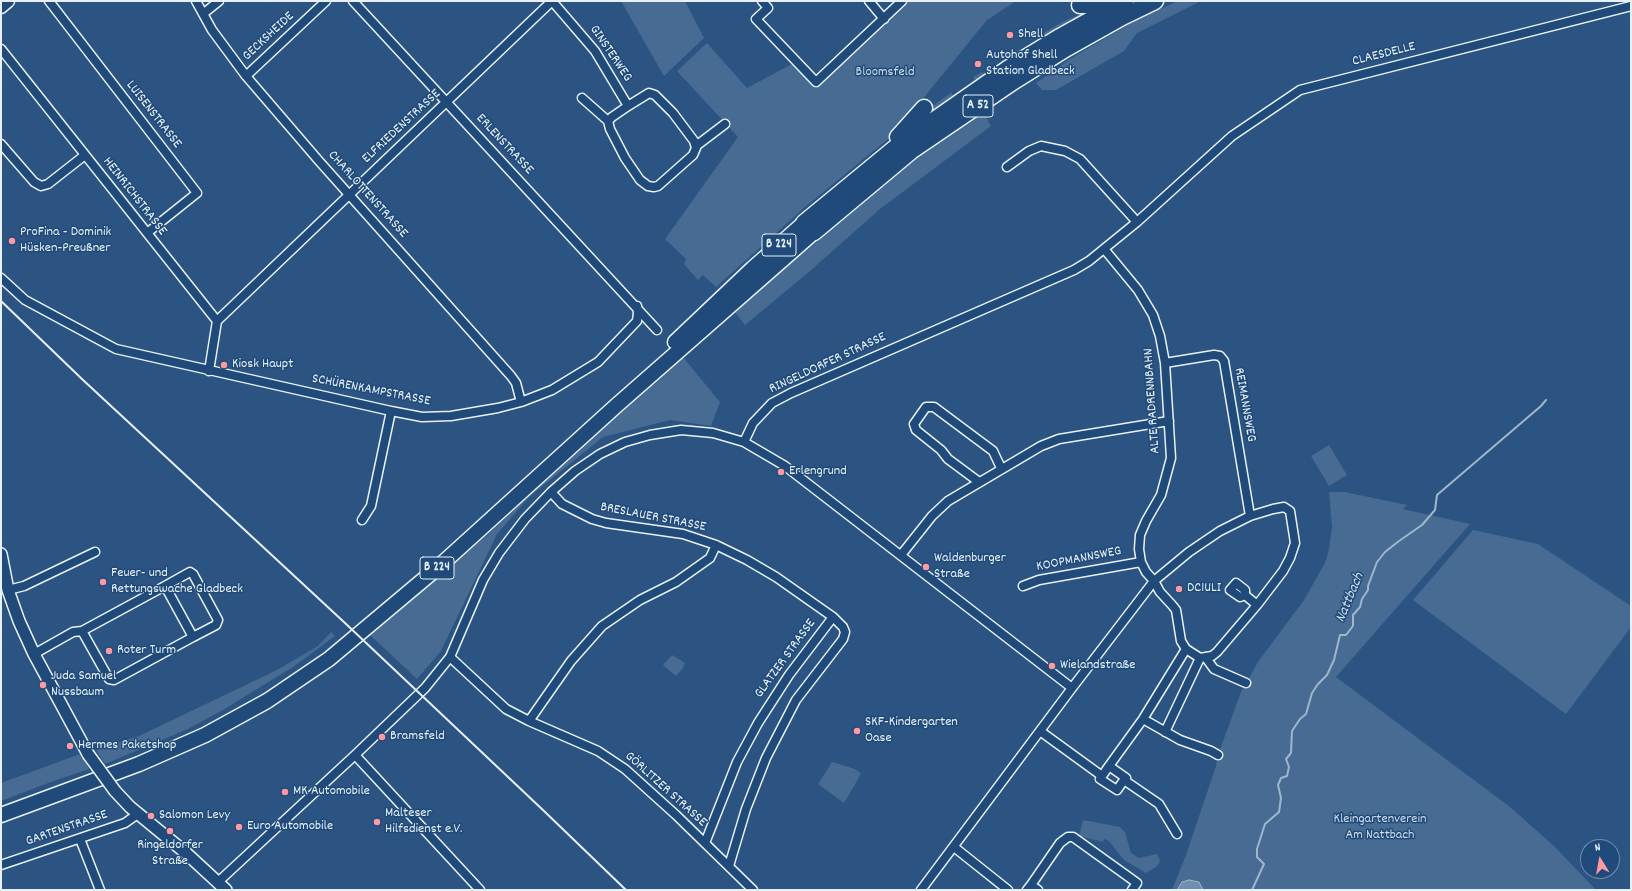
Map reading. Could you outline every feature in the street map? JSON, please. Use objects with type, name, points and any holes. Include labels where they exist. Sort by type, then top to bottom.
[{"type":"highway","points":[[1080,5],[1095,5],[1109,1]]},
{"type":"highway","name":"A 52","points":[[809,227],[900,144],[1009,68],[1058,38],[1125,1]]},
{"type":"highway","name":"A 52","points":[[809,227],[911,151],[1014,81],[1122,17],[1155,1]]},
{"type":"highway","points":[[886,156],[898,137],[924,108]]},
{"type":"highway","name":"B 224","points":[[1,806],[90,774],[170,742],[258,696],[324,652],[428,565],[809,227]]},
{"type":"highway","name":"B 224","points":[[1,815],[139,764],[205,735],[267,701],[329,659],[435,570],[623,400],[809,227]]},
{"type":"main road","points":[[1,6],[8,1]]},
{"type":"street","name":"LUISENSTRASSE","points":[[49,1],[197,193],[147,233]]},
{"type":"street","name":"CHARLOTTENSTRASSE","points":[[196,1],[219,40],[246,76],[314,156],[350,194],[511,376],[516,383],[521,402]]},
{"type":"street","points":[[203,14],[220,1]]},
{"type":"street","name":"GECKSHEIDE","points":[[246,76],[326,1]]},
{"type":"street","name":"ERLENSTRASSE","points":[[353,1],[637,306],[657,330]]},
{"type":"street","name":"ELFRIEDENSTRASSE","points":[[217,321],[552,1]]},
{"type":"street","name":"GINSTERWEG","points":[[552,1],[595,51],[628,106]]},
{"type":"street","points":[[762,1],[768,8],[756,18],[816,82],[902,1]]},
{"type":"street","points":[[868,1],[884,19]]},
{"type":"street","name":"CLAESDELLE","points":[[1173,189],[1232,136],[1300,90],[1631,6]]},
{"type":"street","name":"HEINRICHSTRASSE","points":[[1,48],[84,155],[217,321]]},
{"type":"street","points":[[608,122],[612,117],[628,106],[650,93],[655,94],[673,113],[694,141],[696,146]]},
{"type":"street","points":[[582,98],[608,122],[625,158],[640,180],[648,186],[658,186],[693,155],[696,146],[726,124]]},
{"type":"street","points":[[1,144],[34,182],[41,186],[48,184],[84,155]]},
{"type":"street","points":[[1007,168],[1028,151],[1041,146],[1065,151],[1080,159],[1137,222]]},
{"type":"street","name":"RINGELDORFER STRASSE","points":[[744,442],[753,423],[772,403],[791,393],[1074,270],[1105,250],[1173,189]]},
{"type":"street","name":"ALTE RADRENNBAHN","points":[[1105,250],[1138,290],[1153,315],[1160,336],[1165,363],[1171,458],[1161,495],[1140,535],[1139,549],[1141,562]]},
{"type":"street","name":"SCHÜRENKAMPSTRASSE","points":[[1,278],[25,300],[116,349],[391,411],[422,416],[450,416],[498,408],[521,402],[552,390],[598,362],[637,321],[637,306]]},
{"type":"street","points":[[209,371],[217,321]]},
{"type":"street","name":"REIMANNSWEG","points":[[1165,363],[1214,355],[1220,356],[1224,361],[1250,516]]},
{"type":"street","points":[[979,482],[948,459],[941,450],[916,430],[914,424],[926,407],[934,407],[993,451],[1001,468]]},
{"type":"street","points":[[362,520],[371,506],[391,411]]},
{"type":"street","points":[[901,556],[932,516],[948,501],[1001,468],[1041,446],[1059,440],[1169,421]]},
{"type":"street","points":[[218,882],[425,688],[450,657],[483,580],[499,553],[525,519],[551,492],[575,471],[600,454],[625,442],[650,435],[681,430],[713,433],[744,442],[785,466],[1072,688]]},
{"type":"street","name":"BRESLAUER STRASSE","points":[[551,492],[562,504],[592,519],[606,523],[683,534],[716,545],[747,560],[833,617]]},
{"type":"street","points":[[921,890],[1154,581],[1189,552],[1220,532],[1250,516],[1284,507],[1290,511],[1295,544],[1290,558],[1283,571],[1257,605],[1217,652],[1203,658],[1165,732]]},
{"type":"street","points":[[529,721],[571,661],[602,626],[640,600],[676,582],[710,558],[716,545]]},
{"type":"street","points":[[8,594],[95,552]]},
{"type":"street","points":[[1,554],[8,594],[34,654],[88,754],[114,791],[226,890]]},
{"type":"street","points":[[1141,562],[1160,592],[1176,610],[1181,641],[1186,649],[1203,658],[1214,668],[1246,683]]},
{"type":"street","name":"KOOPMANNSWEG","points":[[1023,586],[1039,580],[1141,562]]},
{"type":"street","points":[[34,654],[73,632],[82,632],[190,572],[193,574],[218,620],[216,625],[114,680],[109,679],[82,632]]},
{"type":"street","points":[[164,586],[193,637]]},
{"type":"street","points":[[1245,595],[1257,605]]},
{"type":"street","name":"GLATZER STRASSE","points":[[705,843],[737,762],[758,723],[789,675],[833,617],[843,627],[843,638],[796,700],[766,758],[746,809],[729,866]]},
{"type":"street","points":[[1109,766],[1126,778],[1117,790],[1100,779],[1109,766],[1143,719],[1186,649]]},
{"type":"street","name":"GÖRLITZER STRASSE","points":[[450,657],[506,709],[529,721],[598,751],[622,767],[705,843],[753,890]]},
{"type":"street","points":[[1143,719],[1180,740],[1211,750],[1218,755]]},
{"type":"street","points":[[1040,731],[1102,776]]},
{"type":"street","points":[[355,755],[480,890]]},
{"type":"street","points":[[1124,780],[1159,804],[1177,834]]},
{"type":"street","name":"GARTENSTRASSE","points":[[1,865],[126,823],[139,813]]},
{"type":"street","points":[[1038,890],[1029,887],[1060,843],[1068,837],[1073,837],[1137,883],[1132,890]]},
{"type":"street","points":[[80,839],[100,890]]},
{"type":"street","points":[[954,847],[1008,890]]},
{"type":"green space","points":[[621,1],[685,1],[704,38],[664,76]]},
{"type":"green space","name":"Bloomsfeld","points":[[905,1],[1016,1],[987,20],[921,101],[892,141],[888,139],[805,207],[716,287],[703,275],[698,280],[684,264],[686,259],[665,239],[738,137],[677,71],[707,43],[747,88],[792,64],[816,89]]},
{"type":"green space","points":[[1178,1],[1201,1],[1137,33],[1124,51],[1056,90],[1042,90],[1036,83],[1070,59],[1138,19]]},
{"type":"green space","points":[[1080,14],[1082,17],[1030,48],[943,104],[922,120],[925,111],[951,93],[953,95],[975,80],[973,77],[982,72],[984,74],[1042,37],[1040,35],[1062,22]]},
{"type":"green space","points":[[984,113],[991,126],[880,209],[810,271],[745,325],[734,311],[915,160]]},
{"type":"green space","points":[[682,356],[720,402],[711,426],[670,420],[603,437],[529,497],[497,534],[441,651],[417,679],[369,634],[487,535]]},
{"type":"green space","points":[[1329,445],[1347,475],[1329,486],[1311,456]]},
{"type":"green space","name":"Kleingartenverein Am Nattbach","points":[[1329,492],[1345,492],[1407,505],[1403,509],[1470,524],[1336,677],[1510,807],[1554,846],[1580,873],[1580,879],[1586,879],[1596,890],[1172,890],[1186,855],[1216,766],[1218,755],[1241,692],[1258,662],[1304,600],[1325,563],[1329,549],[1332,527]]},
{"type":"green space","points":[[1473,530],[1538,544],[1631,606],[1631,627],[1566,714],[1413,600]]},
{"type":"green space","points":[[331,632],[335,636],[293,667],[223,710],[188,729],[105,764],[96,750],[139,736],[277,670],[318,646]]},
{"type":"green space","points":[[672,655],[685,663],[683,668],[676,676],[663,665]]},
{"type":"green space","points":[[80,754],[89,769],[1,801],[1,783]]},
{"type":"green space","points":[[832,762],[855,769],[861,774],[844,803],[818,784]]},
{"type":"green space","points":[[1083,820],[1120,827],[1125,832],[1131,853],[1139,858],[1157,854],[1160,860],[1159,863],[1156,867],[1146,873],[1124,860],[1109,841],[1104,839],[1103,842],[1079,836]]},
{"type":"shaded area","points":[[1189,880],[1199,882],[1203,890],[1177,890],[1182,882]]},
{"type":"waterway","name":"Nattbach","points":[[1252,890],[1264,864],[1257,857],[1257,849],[1265,824],[1279,812],[1281,798],[1278,785],[1281,778],[1287,776],[1289,767],[1286,759],[1291,753],[1292,731],[1300,719],[1306,714],[1312,693],[1327,675],[1334,660],[1340,635],[1346,635],[1353,626],[1353,615],[1360,607],[1362,599],[1368,590],[1368,586],[1377,562],[1385,552],[1422,525],[1435,510],[1437,495],[1541,406],[1546,400]]},
{"type":"railway","points":[[1,301],[83,380],[345,623],[626,890]]},
{"type":"place","name":"Shell","points":[[1010,35]]},
{"type":"place","name":"Autohof Shell Station Gladbeck","points":[[978,64]]},
{"type":"place","name":"ProFina - Dominik Hüsken-Preußner","points":[[12,241]]},
{"type":"place","name":"Kiosk Haupt","points":[[224,365]]},
{"type":"place","name":"Erlengrund","points":[[781,472]]},
{"type":"place","name":"Waldenburger Straße","points":[[926,567]]},
{"type":"place","name":"Feuer- und Rettungswache Gladbeck","points":[[103,582]]},
{"type":"place","name":"DC1ULI","points":[[1179,589]]},
{"type":"place","name":"Roter Turm","points":[[109,651]]},
{"type":"place","name":"Wielandstraße","points":[[1052,666]]},
{"type":"place","name":"Juda Samuel Nussbaum","points":[[43,685]]},
{"type":"place","name":"SKF-Kindergarten Oase","points":[[857,731]]},
{"type":"place","name":"Bramsfeld","points":[[382,737]]},
{"type":"place","name":"Hermes Paketshop","points":[[70,746]]},
{"type":"place","name":"MK Automobile","points":[[285,792]]},
{"type":"place","name":"Salomon Levy","points":[[151,816]]},
{"type":"place","name":"Malteser Hilfsdienst e.V.","points":[[377,822]]},
{"type":"place","name":"Euro Automobile","points":[[239,827]]},
{"type":"place","name":"Ringeldorfer Straße","points":[[170,831]]}]
